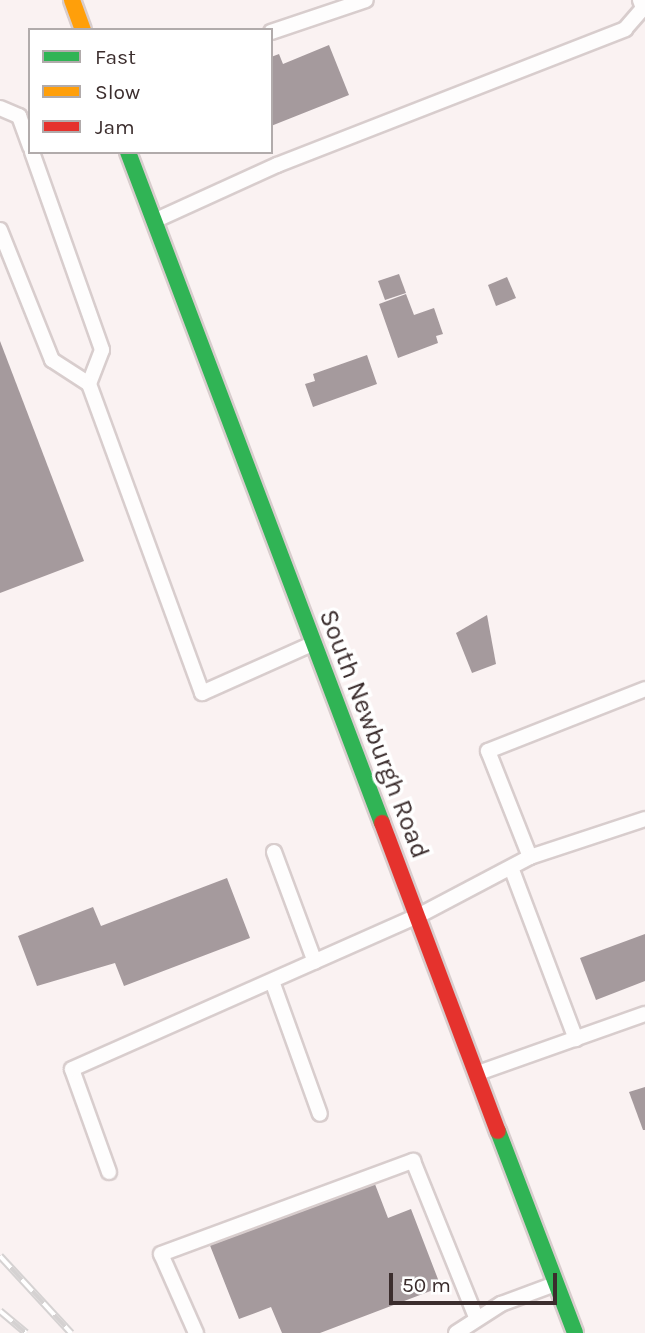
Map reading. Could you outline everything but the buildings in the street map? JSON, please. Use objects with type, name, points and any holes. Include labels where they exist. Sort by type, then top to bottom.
[{"type":"main road","points":[[72,0],[82,28]]},
{"type":"main road","name":"South Newburgh Road","points":[[129,154],[575,1333]]},
{"type":"lane","points":[[273,31],[366,0]]},
{"type":"lane","points":[[154,221],[276,165],[625,29],[643,8],[640,0]]},
{"type":"lane","points":[[0,108],[19,116],[28,141]]},
{"type":"lane","points":[[33,154],[102,350],[89,384]]},
{"type":"lane","points":[[0,230],[52,360],[89,384],[202,693],[314,644]]},
{"type":"lane","points":[[530,858],[488,751],[645,689]]},
{"type":"lane","points":[[109,1172],[72,1069],[418,916],[512,870],[530,858],[645,819]]},
{"type":"lane","points":[[274,852],[315,962]]},
{"type":"lane","points":[[512,870],[576,1039]]},
{"type":"lane","points":[[272,981],[320,1114]]},
{"type":"lane","points":[[477,1073],[645,1013]]},
{"type":"lane","points":[[197,1333],[161,1254],[413,1161],[476,1317]]},
{"type":"lane","points":[[456,1333],[476,1317],[556,1284]]},
{"type":"railway","points":[[0,1256],[71,1333]]},
{"type":"railway","points":[[0,1311],[26,1333]]},
{"type":"traffic: fast","points":[[129,154],[382,823]]},
{"type":"traffic: fast","points":[[498,1131],[575,1333]]},
{"type":"traffic: slow","points":[[72,0],[82,28]]},
{"type":"traffic: jam","points":[[382,823],[498,1131]]}]
